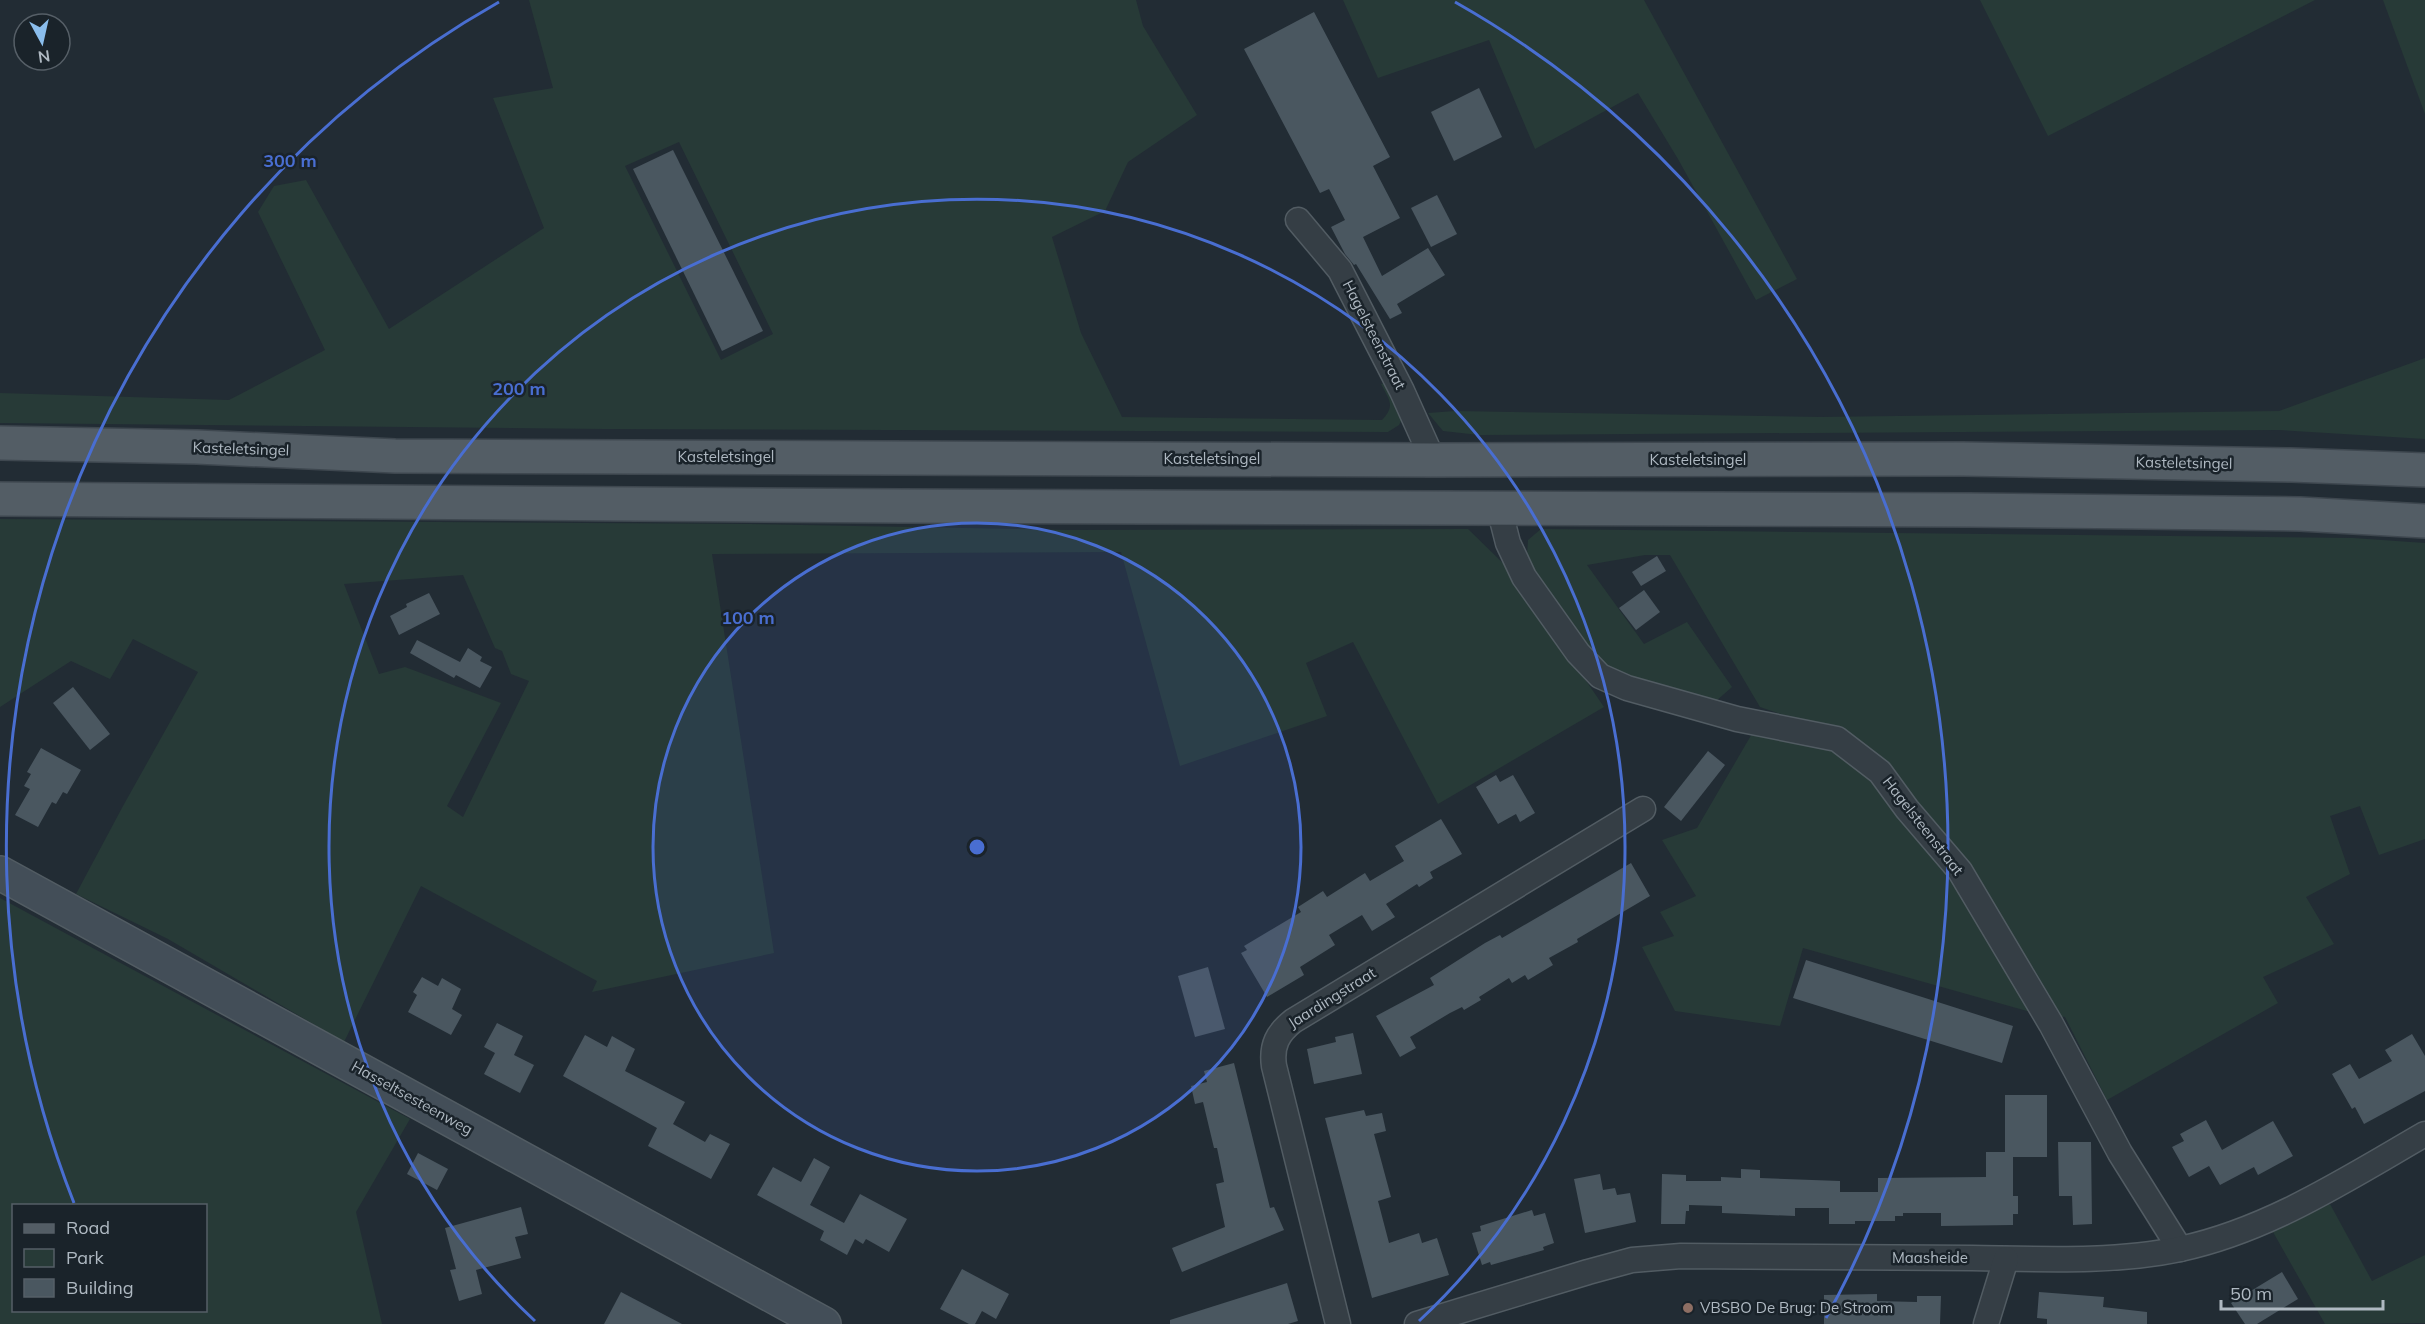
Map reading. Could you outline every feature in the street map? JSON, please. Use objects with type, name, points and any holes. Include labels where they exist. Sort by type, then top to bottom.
[{"type":"main road","name":"Kasteletsingel","points":[[0,443],[196,447],[395,456],[1433,460],[1963,459],[2291,465],[2425,470]]},
{"type":"main road","points":[[0,499],[2300,514],[2425,520]]},
{"type":"street","name":"Hagelsteenstraat","points":[[1298,220],[1340,270],[1402,391],[1433,460]]},
{"type":"street","name":"Hagelsteenstraat","points":[[1499,508],[1508,543],[1524,577],[1578,653],[1600,676],[1627,688],[1737,719],[1837,739],[1880,772],[1906,809],[1960,871],[2051,1024],[2120,1153],[2180,1249]]},
{"type":"street","name":"Jaardingstraat","points":[[1338,1324],[1274,1066],[1273,1047],[1276,1038],[1293,1021],[1643,809]]},
{"type":"street","name":"Hasseltsesteenweg","points":[[0,873],[824,1324]]},
{"type":"street","name":"Maasheide","points":[[1417,1324],[1632,1260],[1681,1256],[2006,1259],[2129,1257],[2180,1249],[2243,1231],[2302,1204],[2425,1134]]},
{"type":"street","points":[[1986,1324],[2006,1259]]},
{"type":"green space","points":[[529,0],[1136,0],[1143,26],[1197,115],[1128,162],[1105,211],[1052,237],[1081,333],[1122,417],[1382,420],[1389,410],[1390,402],[1381,384],[1391,381],[1404,415],[1399,425],[1388,432],[605,429],[0,423],[0,393],[229,400],[325,350],[258,212],[274,186],[306,180],[389,329],[544,228],[493,98],[553,88]],"holes":[[[679,142],[773,334],[721,360],[625,166]]]},
{"type":"green space","points":[[1343,0],[1644,0],[1797,279],[1756,300],[1678,159],[1638,93],[1535,149],[1489,40],[1378,78]]},
{"type":"green space","points":[[1980,0],[2315,0],[2048,136]]},
{"type":"green space","points":[[2383,0],[2425,0],[2425,114]]},
{"type":"green space","points":[[2425,358],[2425,439],[2279,430],[1479,435],[1443,431],[1428,413],[1455,411],[1820,417],[2279,411]]},
{"type":"green space","points":[[0,519],[750,524],[1069,530],[1468,529],[1511,571],[1604,707],[1438,804],[1353,642],[1306,663],[1327,716],[1180,766],[1121,552],[712,554],[774,953],[592,992],[597,981],[421,886],[344,1042],[168,939],[76,894],[198,672],[133,639],[110,679],[71,661],[0,707]],"holes":[[[463,575],[495,648],[502,651],[511,674],[529,681],[463,817],[447,806],[501,703],[405,667],[379,674],[344,584]]]},
{"type":"green space","points":[[1541,529],[2353,538],[2425,543],[2425,839],[2379,855],[2360,806],[2330,816],[2350,874],[2306,897],[2334,944],[2263,977],[2278,1003],[2107,1100],[2065,1017],[2027,1011],[1803,948],[1780,1026],[1675,1011],[1642,947],[1674,936],[1660,912],[1696,896],[1662,840],[1697,828],[1753,732],[1626,698],[1534,571],[1527,556],[1528,540]],"holes":[[[1645,555],[1670,555],[1760,707],[1787,716],[1783,734],[1716,701],[1732,687],[1687,622],[1644,644],[1587,565]]]},
{"type":"green space","points":[[0,898],[410,1119],[356,1212],[382,1324],[0,1324]]},
{"type":"green space","points":[[2330,1204],[2372,1281],[2425,1255],[2425,1323],[2325,1324],[2273,1232]]},
{"type":"building","points":[[1314,12],[1390,157],[1373,166],[1400,218],[1363,237],[1382,276],[1428,248],[1445,275],[1397,304],[1402,313],[1390,319],[1356,264],[1354,265],[1345,254],[1331,227],[1345,220],[1329,189],[1320,193],[1244,49]]},
{"type":"building","points":[[1479,88],[1502,137],[1454,161],[1431,112]]},
{"type":"building","points":[[673,150],[763,331],[722,351],[633,169]]},
{"type":"building","points":[[1437,195],[1457,234],[1431,247],[1411,208]]},
{"type":"building","points":[[1657,556],[1666,571],[1641,586],[1632,572]]},
{"type":"building","points":[[1644,590],[1660,612],[1636,630],[1619,608]]},
{"type":"building","points":[[429,593],[440,614],[399,635],[390,616],[407,607],[406,604]]},
{"type":"building","points":[[417,640],[460,662],[468,648],[482,657],[480,661],[492,667],[480,688],[456,675],[454,678],[410,653]]},
{"type":"building","points":[[73,687],[110,734],[90,750],[53,703]]},
{"type":"building","points":[[41,748],[81,770],[67,794],[63,792],[56,804],[52,802],[38,827],[15,815],[30,789],[24,786],[31,774],[27,772]]},
{"type":"building","points":[[1708,751],[1725,765],[1681,821],[1664,807]]},
{"type":"building","points":[[1496,775],[1500,782],[1513,775],[1535,813],[1520,822],[1516,814],[1498,824],[1476,787]]},
{"type":"building","points":[[1441,819],[1462,854],[1430,872],[1433,878],[1419,887],[1417,884],[1386,904],[1395,917],[1372,931],[1362,915],[1329,935],[1335,945],[1300,967],[1304,975],[1267,997],[1241,953],[1247,950],[1244,946],[1301,912],[1298,907],[1323,891],[1327,897],[1365,873],[1370,881],[1404,861],[1395,846]]},
{"type":"building","points":[[1631,863],[1650,896],[1549,958],[1553,965],[1528,980],[1525,975],[1512,983],[1509,978],[1479,997],[1481,1000],[1464,1010],[1462,1007],[1450,1013],[1410,1037],[1416,1048],[1400,1057],[1376,1016],[1434,985],[1430,978],[1485,943],[1500,935],[1502,938]]},
{"type":"building","points":[[1806,960],[2013,1026],[2002,1063],[1793,998]]},
{"type":"building","points":[[1208,967],[1225,1029],[1195,1037],[1178,976]]},
{"type":"building","points":[[422,977],[438,986],[442,978],[461,989],[452,1009],[462,1015],[451,1035],[408,1012],[417,995],[413,992]]},
{"type":"building","points":[[497,1023],[523,1036],[514,1055],[534,1065],[520,1093],[484,1074],[495,1053],[484,1047]]},
{"type":"building","points":[[1353,1033],[1362,1074],[1314,1084],[1307,1049],[1336,1042],[1335,1037]]},
{"type":"building","points":[[2412,1034],[2425,1056],[2425,1091],[2364,1124],[2355,1107],[2352,1109],[2332,1074],[2350,1064],[2359,1079],[2392,1061],[2385,1050]]},
{"type":"building","points":[[585,1035],[607,1047],[612,1036],[635,1049],[625,1071],[685,1102],[673,1124],[705,1142],[710,1134],[730,1144],[711,1179],[648,1146],[657,1128],[563,1076]]},
{"type":"building","points":[[1234,1063],[1270,1208],[1274,1207],[1284,1230],[1182,1272],[1172,1248],[1225,1227],[1216,1184],[1224,1182],[1217,1148],[1214,1148],[1203,1102],[1195,1104],[1191,1086],[1207,1082],[1204,1071]]},
{"type":"building","points":[[2005,1095],[2047,1095],[2047,1157],[2013,1157],[2013,1196],[2018,1196],[2018,1214],[2013,1214],[2013,1225],[1941,1226],[1941,1213],[1903,1213],[1903,1216],[1895,1216],[1895,1221],[1855,1221],[1855,1224],[1829,1224],[1829,1208],[1795,1208],[1795,1216],[1722,1213],[1722,1206],[1689,1205],[1685,1224],[1661,1224],[1662,1174],[1686,1175],[1686,1181],[1721,1181],[1721,1177],[1741,1178],[1741,1169],[1760,1170],[1760,1178],[1840,1181],[1840,1192],[1878,1192],[1878,1178],[1986,1177],[1986,1152],[2005,1152]]},
{"type":"building","points":[[1364,1110],[1366,1116],[1382,1113],[1386,1131],[1374,1134],[1391,1197],[1378,1201],[1389,1243],[1419,1233],[1422,1243],[1437,1238],[1449,1275],[1372,1298],[1325,1118]]},
{"type":"building","points":[[2206,1120],[2222,1150],[2273,1121],[2293,1156],[2258,1175],[2254,1167],[2220,1185],[2209,1166],[2189,1177],[2172,1147],[2184,1141],[2180,1134]]},
{"type":"building","points":[[2058,1142],[2091,1142],[2092,1224],[2073,1225],[2072,1196],[2059,1196]]},
{"type":"building","points":[[418,1153],[448,1169],[437,1190],[407,1174]]},
{"type":"building","points":[[814,1158],[830,1167],[810,1205],[844,1223],[860,1194],[907,1219],[889,1252],[866,1239],[863,1244],[855,1239],[847,1255],[820,1240],[824,1231],[757,1195],[773,1167],[801,1182]]},
{"type":"building","points":[[1600,1174],[1603,1190],[1615,1188],[1617,1195],[1630,1193],[1636,1222],[1585,1233],[1574,1179]]},
{"type":"building","points":[[521,1207],[528,1234],[515,1237],[521,1258],[476,1270],[482,1294],[459,1301],[450,1270],[456,1269],[445,1228]]},
{"type":"building","points":[[1532,1210],[1534,1216],[1545,1213],[1554,1243],[1543,1247],[1544,1250],[1491,1265],[1490,1262],[1482,1265],[1472,1233],[1481,1231],[1480,1226]]},
{"type":"building","points":[[962,1269],[1009,1294],[996,1319],[982,1311],[975,1324],[969,1324],[940,1309]]},
{"type":"building","points":[[2282,1272],[2298,1299],[2257,1324],[2245,1324],[2231,1303]]},
{"type":"building","points":[[1287,1283],[1298,1321],[1288,1324],[1170,1324],[1170,1320]]},
{"type":"building","points":[[621,1292],[682,1324],[604,1324]]},
{"type":"building","points":[[2039,1292],[2104,1297],[2103,1307],[2147,1312],[2147,1324],[2047,1324],[2047,1319],[2037,1318]]},
{"type":"building","points":[[1877,1294],[1877,1301],[1917,1302],[1917,1296],[1941,1296],[1940,1324],[1824,1324],[1824,1295]]},
{"type":"place","name":"VBSBO De Brug: De Stroom","points":[[1688,1308]]}]
